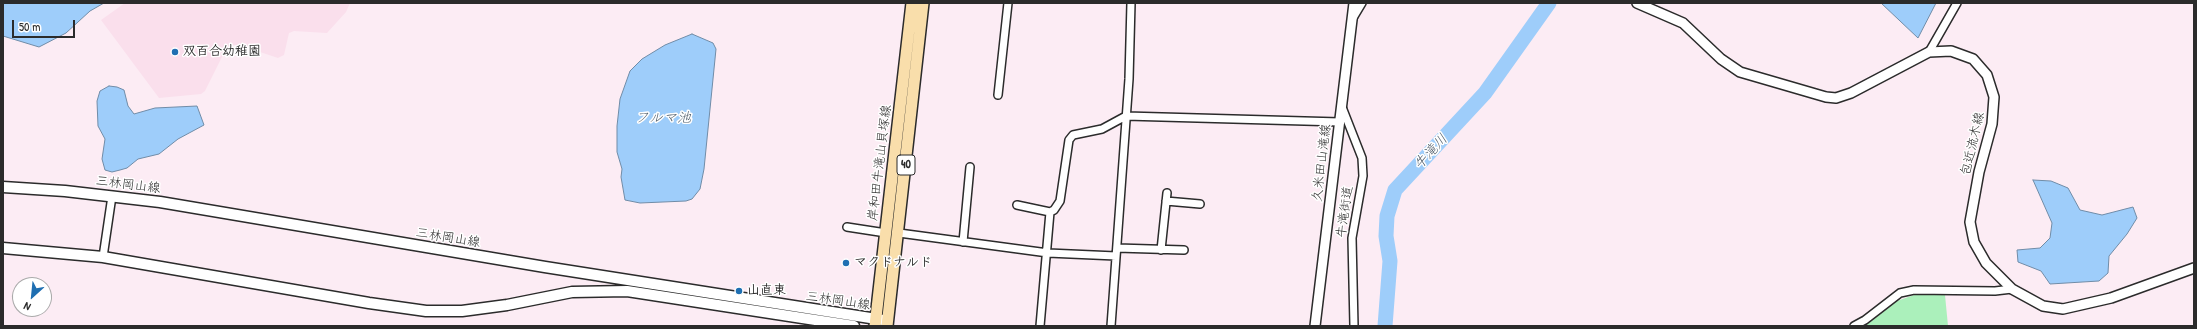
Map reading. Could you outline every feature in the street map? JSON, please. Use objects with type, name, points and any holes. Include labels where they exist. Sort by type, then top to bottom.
[{"type":"main road","name":"岸和田牛滝山貝塚線","points":[[875,322],[912,3]]},
{"type":"main road","name":"岸和田牛滝山貝塚線","points":[[888,323],[923,3]]},
{"type":"main road","name":"三林岡山線","points":[[3,187],[112,196],[160,202],[264,221],[888,323]]},
{"type":"main road","name":"三林岡山線","points":[[3,248],[103,257],[369,303],[426,311],[470,310],[507,305],[572,292],[627,291],[854,326]]},
{"type":"street","points":[[998,96],[1008,3]]},
{"type":"street","points":[[1111,326],[1126,116],[1131,3]]},
{"type":"street","name":"久米田山滝線","points":[[1315,326],[1354,3]]},
{"type":"street","points":[[1352,20],[1362,3]]},
{"type":"street","name":"包近流木線","points":[[1637,3],[1683,23],[1721,59],[1740,72],[1826,97],[1836,98],[1851,93],[1929,52],[1951,51],[1973,59],[1987,75],[1992,84],[1994,97],[1994,111],[1979,172],[1970,222],[1974,242],[1986,263],[2012,289],[2043,306],[2063,309],[2111,298],[2194,268]]},
{"type":"street","points":[[1929,52],[1957,3]]},
{"type":"street","name":"牛滝街道","points":[[1342,106],[1362,158],[1363,176],[1352,238],[1354,326]]},
{"type":"street","points":[[1017,205],[1050,212],[1058,206],[1069,140],[1073,136],[1102,129],[1126,116],[1340,122]]},
{"type":"street","points":[[963,242],[970,167]]},
{"type":"street","points":[[1161,250],[1167,193]]},
{"type":"street","points":[[103,257],[112,196]]},
{"type":"street","points":[[1166,201],[1200,204]]},
{"type":"street","points":[[1040,326],[1048,253],[1050,212]]},
{"type":"street","points":[[847,227],[886,233]]},
{"type":"street","points":[[899,233],[1048,253],[1184,250]]},
{"type":"street","points":[[1854,326],[1866,320],[1900,293],[1914,290],[1995,291],[2012,289]]},
{"type":"shaded area","name":"双百合幼稚園","points":[[125,3],[350,3],[346,12],[327,33],[294,31],[289,33],[284,55],[278,58],[239,45],[233,45],[226,49],[205,91],[201,94],[159,98],[101,20]]},
{"type":"green space","points":[[1914,295],[1945,295],[1948,326],[1865,326],[1897,301]]},
{"type":"water","points":[[3,3],[104,3],[90,11],[66,33],[39,47],[3,36]]},
{"type":"water","points":[[1881,3],[1936,3],[1918,38]]},
{"type":"water","name":"フルマ池","points":[[692,34],[713,43],[716,49],[704,169],[700,189],[692,199],[686,201],[640,203],[625,200],[621,177],[622,169],[617,152],[617,126],[620,99],[630,71],[642,59],[665,45]]},
{"type":"water","points":[[109,86],[124,90],[128,106],[134,114],[155,108],[197,106],[204,125],[178,139],[159,154],[138,159],[127,168],[112,172],[105,170],[102,159],[105,139],[98,126],[97,101],[100,91]]},
{"type":"water","points":[[2033,180],[2051,181],[2068,188],[2080,210],[2102,215],[2133,207],[2137,218],[2127,234],[2109,256],[2108,273],[2099,281],[2050,284],[2041,271],[2018,262],[2017,250],[2040,248],[2050,238],[2052,223]]},
{"type":"waterway","name":"牛滝川","points":[[1385,326],[1390,261],[1386,236],[1387,216],[1395,190],[1485,93],[1549,3]]},
{"type":"place","name":"双百合幼稚園","points":[[175,52]]},
{"type":"place","name":"マクドナルド","points":[[846,263]]},
{"type":"place","name":"山直東","points":[[739,291]]}]
